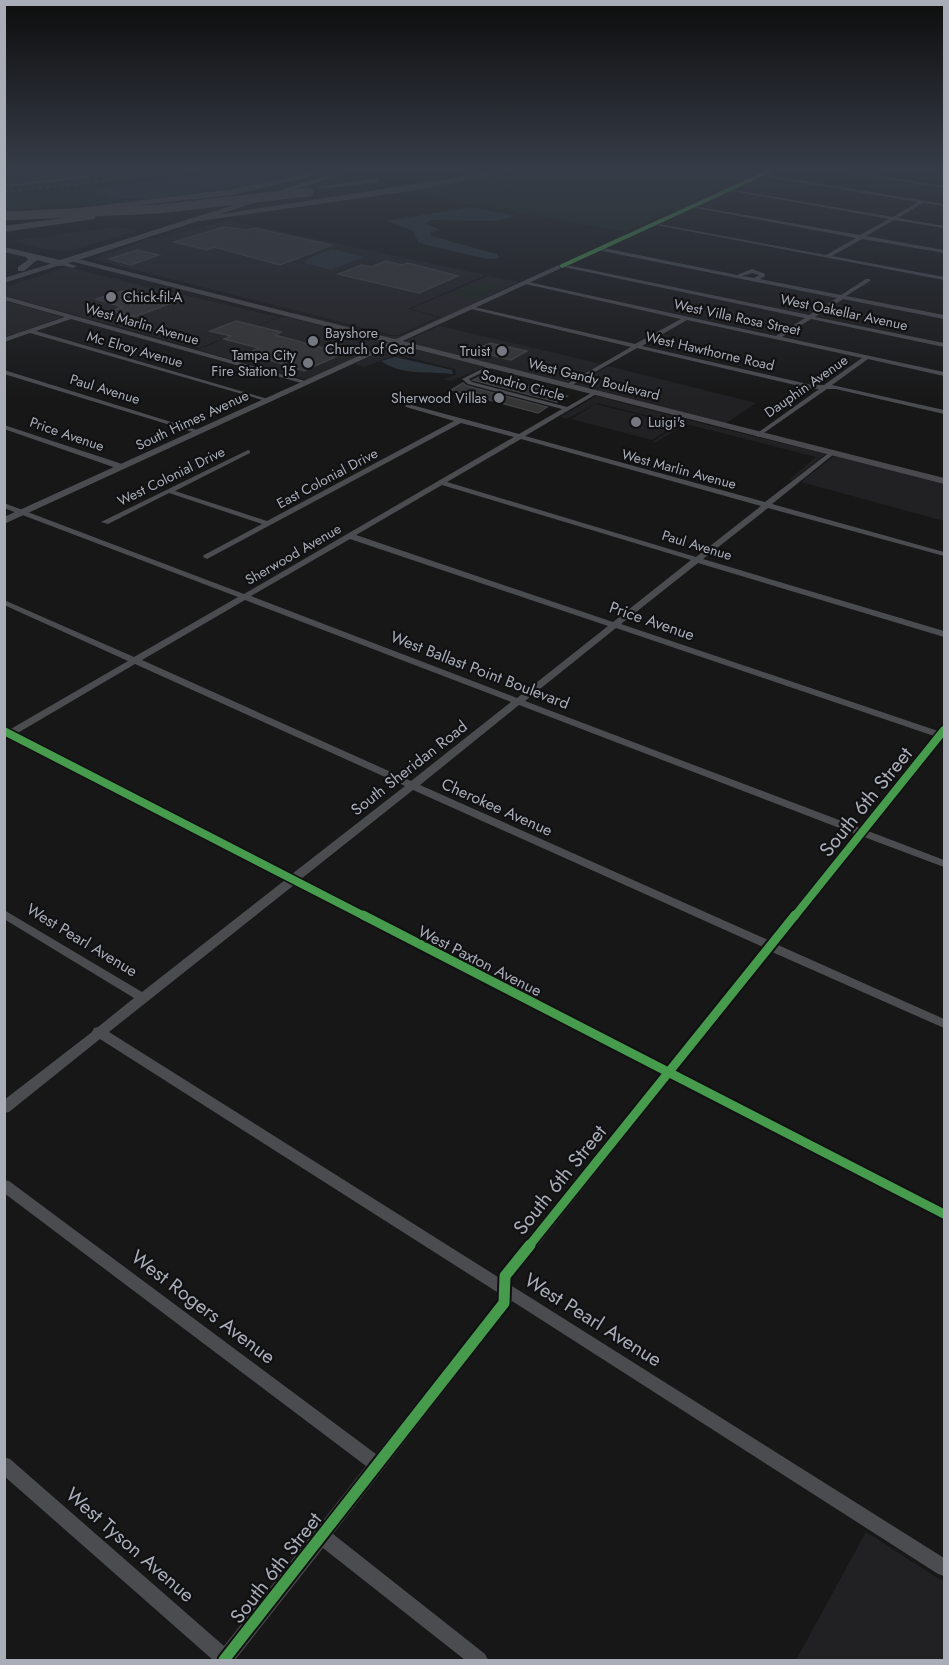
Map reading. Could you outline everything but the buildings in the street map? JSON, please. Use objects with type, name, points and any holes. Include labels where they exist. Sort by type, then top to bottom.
[{"type":"main road","name":"West Gandy Boulevard","points":[[30,248],[61,259],[209,299],[237,302]]},
{"type":"main road","points":[[4,280],[88,248]]},
{"type":"main road","points":[[61,259],[73,258],[106,248]]},
{"type":"main road","name":"West Gandy Boulevard","points":[[4,249],[50,260],[61,259]]},
{"type":"main road","points":[[39,250],[81,250]]},
{"type":"main road","points":[[21,269],[33,261],[29,255]]},
{"type":"main road","name":"West Gandy Boulevard","points":[[73,258],[490,367],[945,481]]},
{"type":"main road","points":[[4,274],[50,260]]},
{"type":"street","name":"South Himes Avenue","points":[[4,521],[602,248]]},
{"type":"street","points":[[778,248],[945,279]]},
{"type":"street","points":[[827,257],[843,248]]},
{"type":"street","points":[[921,248],[945,252]]},
{"type":"street","points":[[599,249],[945,318]]},
{"type":"street","name":"West Oakellar Avenue","points":[[562,266],[945,345]]},
{"type":"street","points":[[737,276],[752,271],[763,275],[755,280]]},
{"type":"street","points":[[777,338],[868,279]]},
{"type":"street","name":"West Villa Rosa Street","points":[[524,283],[945,374]]},
{"type":"street","name":"West Marlin Avenue","points":[[4,298],[307,383]]},
{"type":"street","name":"West Hawthorne Road","points":[[470,308],[812,387],[836,387],[945,412]]},
{"type":"street","points":[[4,340],[70,317]]},
{"type":"street","points":[[567,386],[686,318]]},
{"type":"street","name":"Mc Elroy Avenue","points":[[30,331],[268,400]]},
{"type":"street","name":"Dauphin Avenue","points":[[758,435],[868,357]]},
{"type":"street","name":"Sondrio Circle","points":[[490,367],[465,379],[470,383],[568,409]]},
{"type":"street","name":"Paul Avenue","points":[[4,372],[198,432]]},
{"type":"street","name":"Sherwood Avenue","points":[[6,734],[136,661],[595,393]]},
{"type":"street","name":"West Marlin Avenue","points":[[408,406],[945,554]]},
{"type":"street","name":"East Colonial Drive","points":[[207,557],[459,421]]},
{"type":"street","name":"Price Avenue","points":[[4,427],[122,467]]},
{"type":"street","name":"West Colonial Drive","points":[[105,522],[248,452]]},
{"type":"street","name":"South Sheridan Road","points":[[4,1108],[98,1031],[832,453]]},
{"type":"street","name":"Paul Avenue","points":[[442,483],[945,634]]},
{"type":"street","points":[[169,491],[268,524]]},
{"type":"street","name":"West Ballast Point Boulevard","points":[[4,505],[248,596],[945,864]]},
{"type":"street","name":"Price Avenue","points":[[350,536],[943,734]]},
{"type":"street","name":"Cherokee Avenue","points":[[4,602],[945,1024]]},
{"type":"street","name":"West Paxton Avenue","points":[[6,734],[945,1214]]},
{"type":"street","name":"South 6th Street","points":[[225,1660],[504,1303],[505,1276],[770,945],[943,734]]},
{"type":"street","name":"West Pearl Avenue","points":[[4,914],[141,997]]},
{"type":"street","name":"West Pearl Avenue","points":[[98,1031],[945,1568]]},
{"type":"street","name":"West Rogers Avenue","points":[[4,1185],[376,1464]]},
{"type":"street","name":"West Tyson Avenue","points":[[4,1465],[225,1660]]},
{"type":"street","points":[[322,1536],[479,1660]]},
{"type":"shaded area","points":[[37,248],[79,248],[67,251]]},
{"type":"shaded area","points":[[124,248],[357,248],[485,275],[408,309],[438,317],[399,335],[391,335],[93,259]]},
{"type":"shaded area","points":[[439,248],[474,248],[497,254],[500,258],[487,259]]},
{"type":"shaded area","points":[[332,249],[364,257],[331,270],[304,263],[309,258]]},
{"type":"shaded area","points":[[67,267],[279,317],[199,348],[5,296],[4,287]]},
{"type":"shaded area","points":[[488,276],[519,282],[396,341],[291,314],[293,312],[388,336],[401,336],[441,317],[411,309]]},
{"type":"shaded area","points":[[481,282],[500,287],[471,300],[452,295]]},
{"type":"shaded area","points":[[5,301],[63,317],[5,339]]},
{"type":"shaded area","points":[[464,315],[440,326],[601,364],[566,384],[403,342]]},
{"type":"shaded area","points":[[281,317],[391,343],[307,380],[197,350]]},
{"type":"shaded area","points":[[397,345],[484,367],[451,381],[443,379],[456,375],[455,369],[407,357],[393,356],[364,367],[354,364]]},
{"type":"shaded area","points":[[395,357],[452,370],[453,374],[407,371],[381,361]]},
{"type":"shaded area","points":[[608,366],[756,403],[725,424],[573,386]]},
{"type":"shaded area","points":[[596,396],[826,454],[792,480],[790,479],[816,457],[686,424],[654,443],[652,442],[680,424],[598,403],[567,419],[560,417]]},
{"type":"shaded area","points":[[596,404],[676,425],[652,440],[571,419]]},
{"type":"shaded area","points":[[834,456],[944,484],[944,521],[801,482]]},
{"type":"shaded area","points":[[866,1532],[944,1582],[944,1660],[796,1660]]},
{"type":"cycle path","points":[[562,266],[602,248]]},
{"type":"cycle path","points":[[224,1660],[504,1303],[505,1276],[944,730]]},
{"type":"cycle path","points":[[4,731],[944,1214]]},
{"type":"place","name":"Chick-fil-A","points":[[111,297]]},
{"type":"place","name":"Bayshore Church of God","points":[[313,341]]},
{"type":"place","name":"Truist","points":[[502,351]]},
{"type":"place","name":"Tampa City Fire Station 15","points":[[308,363]]},
{"type":"place","name":"Sherwood Villas","points":[[499,398]]},
{"type":"place","name":"Luigi's","points":[[636,422]]}]
